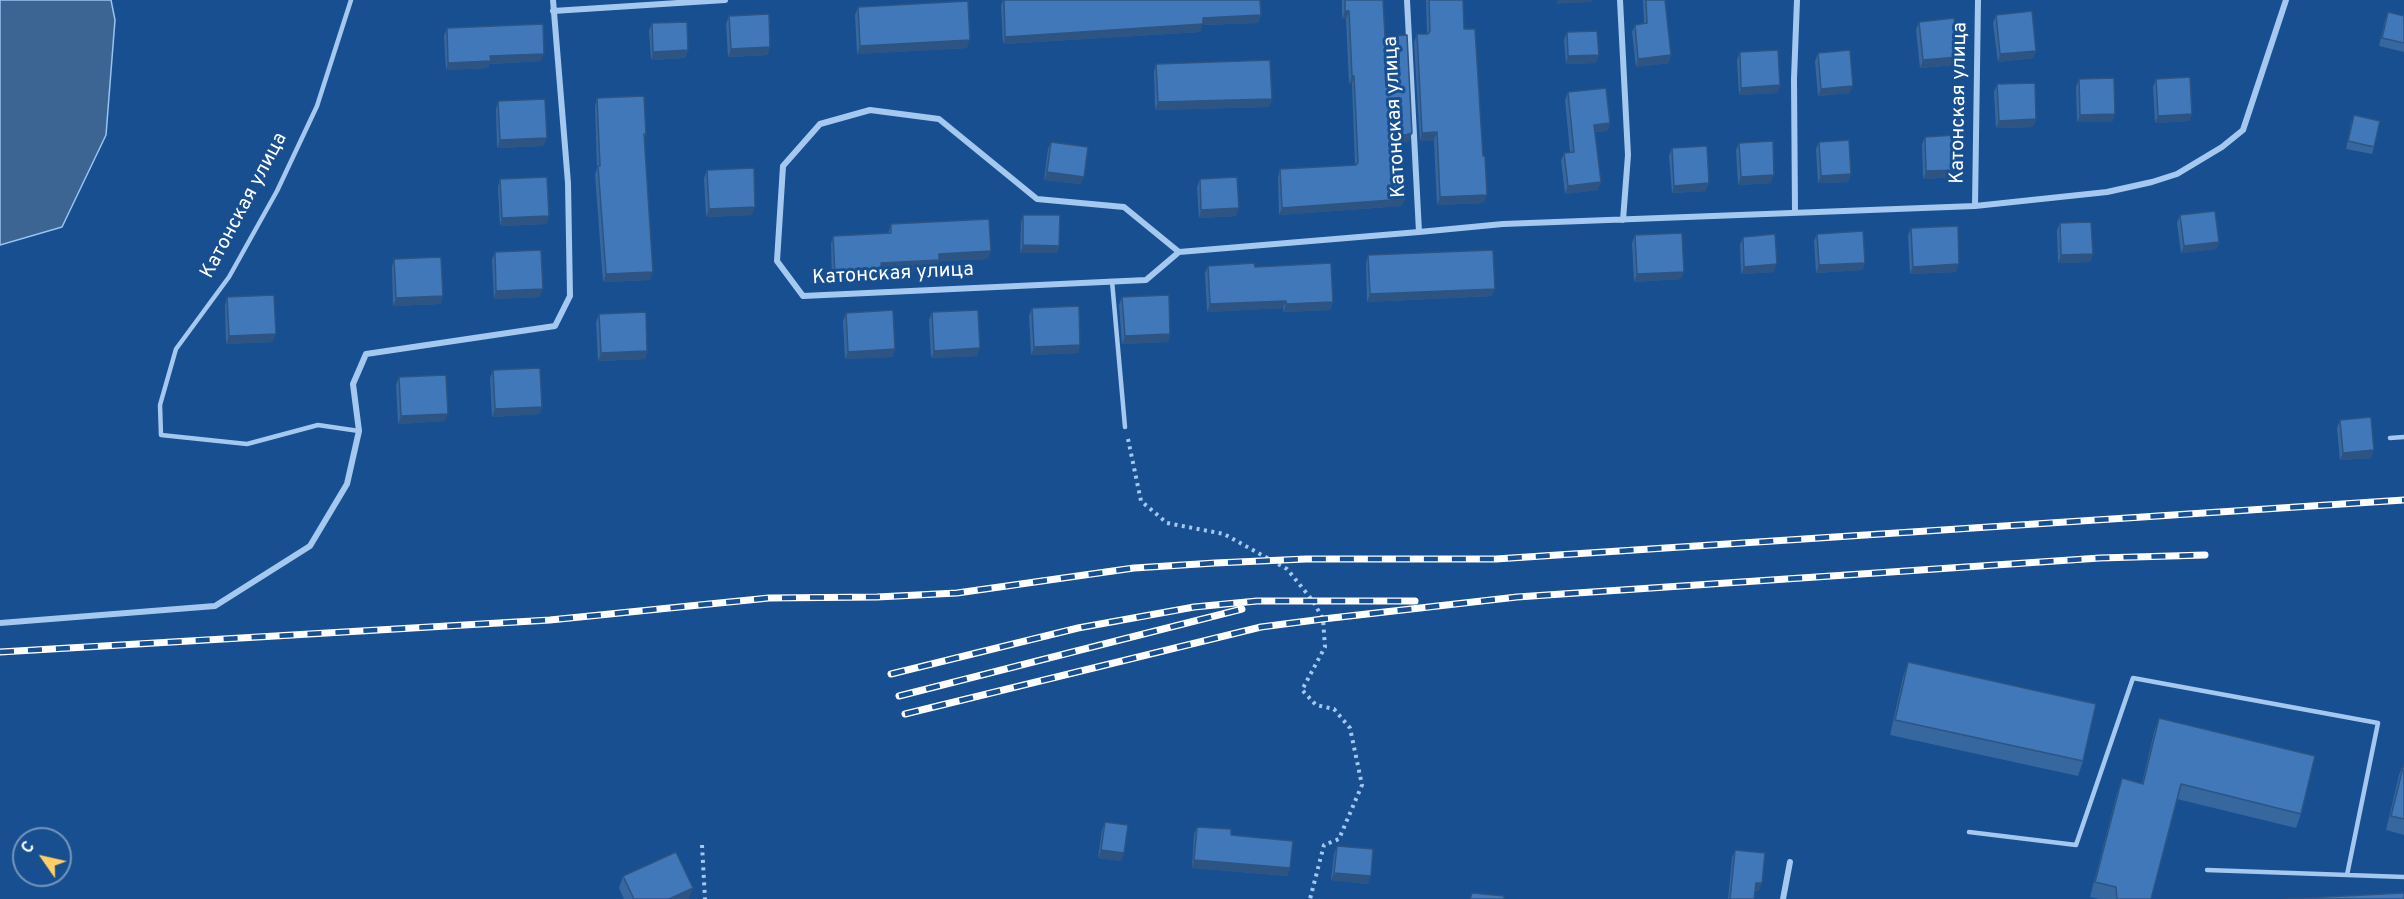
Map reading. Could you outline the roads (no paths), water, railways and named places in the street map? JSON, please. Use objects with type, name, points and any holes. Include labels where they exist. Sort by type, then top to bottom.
[{"type":"street","points":[[0,623],[215,606],[310,546],[347,484],[359,431],[353,384],[366,354],[555,326],[570,296],[568,183],[553,0]]},
{"type":"street","points":[[553,11],[725,0]]},
{"type":"street","name":"Катонская улица","points":[[1407,0],[1419,232]]},
{"type":"street","points":[[1620,0],[1628,156],[1623,220]]},
{"type":"street","points":[[1796,212],[1794,79],[1797,0]]},
{"type":"street","name":"Катонская улица","points":[[1976,206],[1978,0]]},
{"type":"street","name":"Катонская улица","points":[[1179,252],[1124,207],[1037,199],[939,119],[870,110],[820,124],[783,166],[777,261],[803,296],[1146,280],[1179,252],[1503,224],[1976,206],[2107,192],[2177,174],[2222,147],[2243,130],[2286,0]]},
{"type":"street","points":[[1782,899],[1790,862]]},
{"type":"lane","name":"Катонская улица","points":[[351,0],[317,106],[277,191],[229,277],[176,349],[160,405],[160,415],[161,435],[247,444],[318,425],[359,431]]},
{"type":"lane","points":[[1112,281],[1125,427]]},
{"type":"lane","points":[[2390,438],[2404,437]]},
{"type":"lane","points":[[1969,832],[2076,845],[2133,678],[2378,723],[2347,875]]},
{"type":"lane","points":[[2207,870],[2404,877]]},
{"type":"water","points":[[0,0],[111,0],[115,20],[106,135],[62,227],[0,245]]},
{"type":"railway","points":[[0,652],[550,620],[769,598],[877,597],[957,593],[1134,568],[1306,559],[1496,559],[2404,500]]},
{"type":"railway","points":[[905,714],[1261,627],[1323,619],[1517,597],[2100,558],[2205,555]]},
{"type":"railway","points":[[891,674],[1078,628],[1194,607],[1257,601],[1415,601]]},
{"type":"railway","points":[[899,696],[1242,609]]}]
